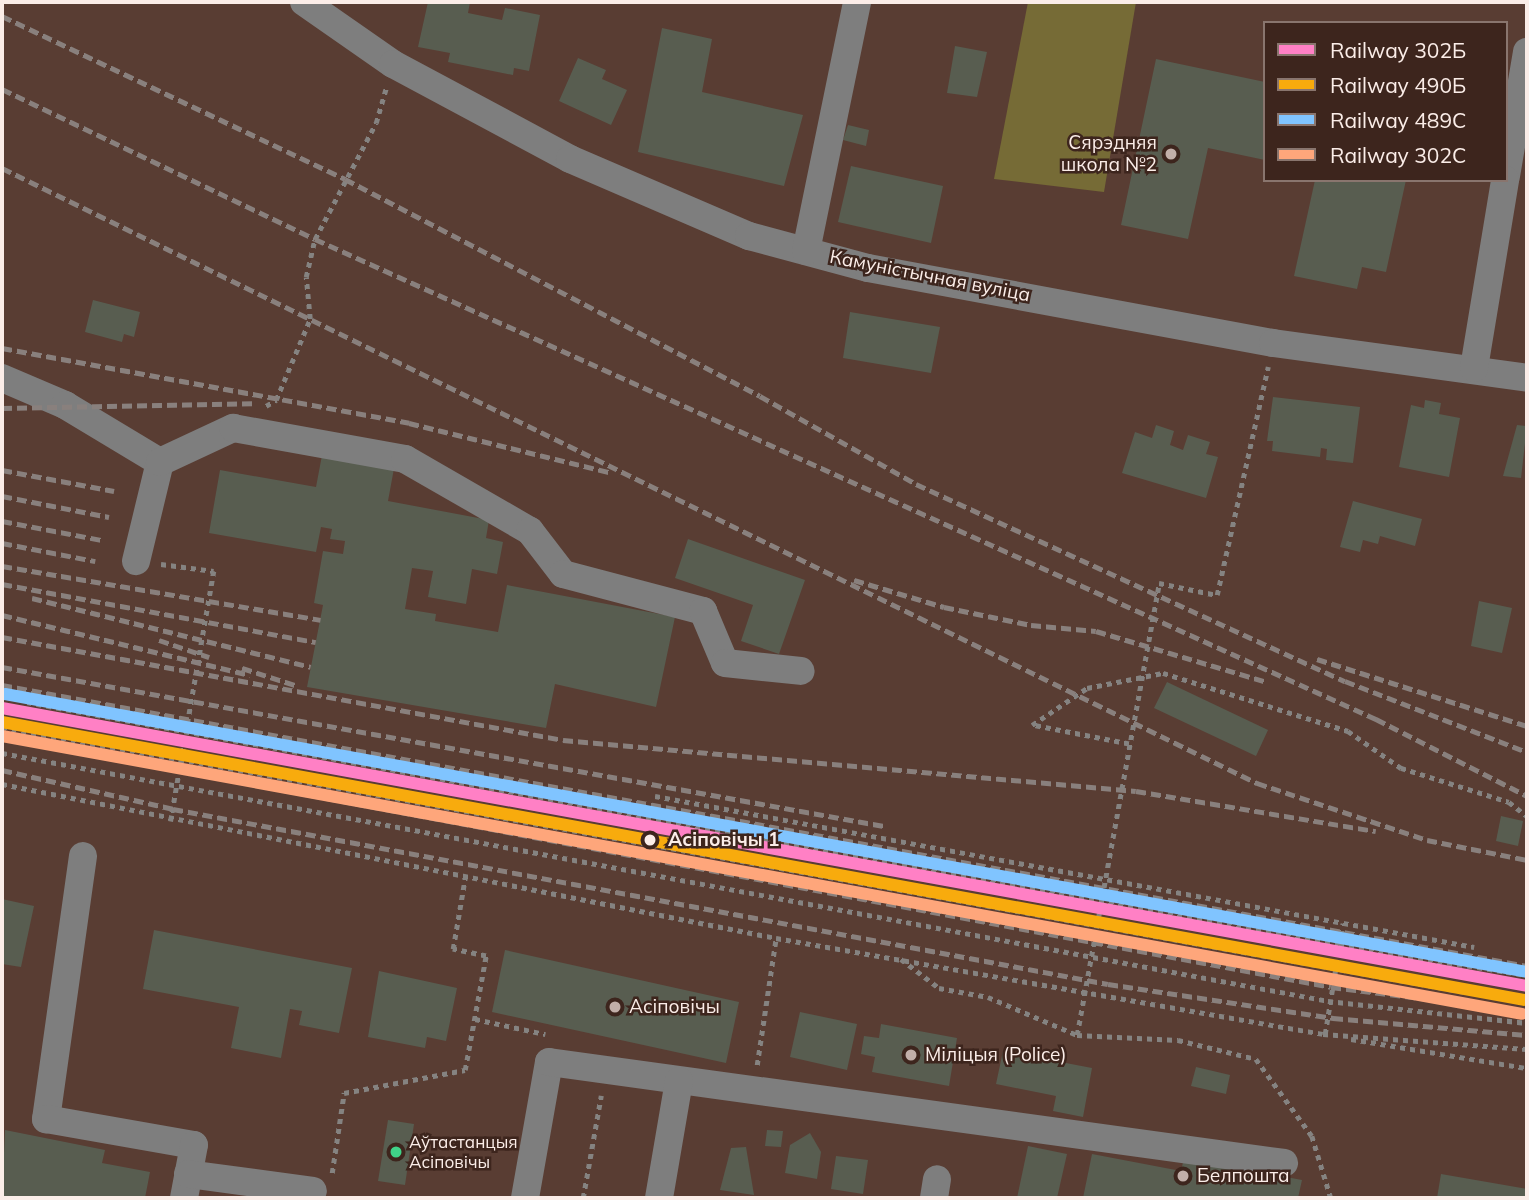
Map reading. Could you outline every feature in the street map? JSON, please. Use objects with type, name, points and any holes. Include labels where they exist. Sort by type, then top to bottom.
[{"type":"street","name":"Камуністычная вуліца","points":[[304,2],[393,64],[570,159],[749,236],[868,268],[1273,343],[1474,368],[1527,378]]},
{"type":"street","points":[[806,251],[857,2]]},
{"type":"street","points":[[1508,166],[1527,52]]},
{"type":"street","points":[[1474,368],[1505,182]]},
{"type":"street","points":[[2,378],[65,405],[160,462]]},
{"type":"street","points":[[160,462],[233,428],[405,459],[530,531],[563,573],[703,611],[725,663],[801,671]]},
{"type":"street","points":[[136,561],[160,462]]},
{"type":"street","points":[[83,856],[46,1119],[194,1145],[186,1186],[322,1188]]},
{"type":"street","points":[[525,1198],[549,1062],[1284,1163]]},
{"type":"street","points":[[659,1198],[679,1081]]},
{"type":"path","points":[[254,432],[268,403],[276,400],[310,320],[306,277],[315,239],[376,123],[393,64]]},
{"type":"path","points":[[1077,1035],[1159,583],[1217,595],[1273,343]]},
{"type":"path","points":[[136,561],[214,571],[171,821]]},
{"type":"path","points":[[1129,744],[1032,725],[1087,688],[1163,673],[1348,731],[1401,768],[1509,802],[1527,816]]},
{"type":"path","points":[[27,702],[1339,945],[1527,975]]},
{"type":"path","points":[[2,727],[1465,992]]},
{"type":"path","points":[[2,753],[177,789],[1328,1001],[1527,1023]]},
{"type":"path","points":[[2,784],[171,821],[776,938],[1527,1068]]},
{"type":"path","points":[[655,796],[1474,947]]},
{"type":"path","points":[[322,1188],[344,1093],[465,1070],[486,956],[453,949],[464,878]]},
{"type":"path","points":[[1323,1034],[1343,923]]},
{"type":"path","points":[[752,1091],[776,938]]},
{"type":"path","points":[[900,958],[939,988],[988,997],[1077,1035],[1178,1040],[1256,1059],[1312,1136],[1331,1198]]},
{"type":"path","points":[[1323,1034],[1527,1049]]},
{"type":"path","points":[[583,1198],[605,1070]]},
{"type":"shaded area","points":[[1028,2],[1136,2],[1104,192],[994,179]]},
{"type":"building","points":[[428,2],[470,2],[468,13],[502,20],[505,8],[540,15],[529,71],[514,68],[513,75],[448,62],[450,53],[418,47]]},
{"type":"building","points":[[662,28],[712,39],[702,92],[803,115],[784,186],[638,152]]},
{"type":"building","points":[[955,46],[987,52],[977,97],[947,93]]},
{"type":"building","points":[[578,58],[606,70],[602,79],[627,90],[611,125],[559,101]]},
{"type":"building","name":"Сярэдняя школа №2","points":[[1156,59],[1263,82],[1263,160],[1208,148],[1188,239],[1121,225]]},
{"type":"building","points":[[848,125],[869,130],[866,146],[843,140]]},
{"type":"building","points":[[851,166],[943,186],[931,243],[838,222]]},
{"type":"building","points":[[1315,182],[1406,182],[1386,272],[1362,267],[1357,289],[1294,276]]},
{"type":"building","points":[[93,300],[140,312],[134,337],[124,334],[122,342],[85,332]]},
{"type":"building","points":[[850,312],[940,327],[931,373],[843,358]]},
{"type":"building","points":[[1273,397],[1360,407],[1353,463],[1326,460],[1327,449],[1321,448],[1320,457],[1272,451],[1273,441],[1267,441]]},
{"type":"building","points":[[1425,400],[1441,403],[1439,414],[1460,418],[1449,477],[1399,467],[1411,405],[1424,408]]},
{"type":"building","points":[[1156,425],[1174,431],[1170,445],[1183,450],[1188,435],[1210,442],[1206,454],[1218,457],[1206,498],[1122,473],[1135,432],[1152,438]]},
{"type":"building","points":[[1517,425],[1527,426],[1521,478],[1503,476]]},
{"type":"building","points":[[323,450],[395,463],[388,501],[489,520],[486,538],[503,542],[497,574],[472,569],[466,604],[428,597],[433,571],[412,568],[405,609],[436,614],[435,621],[498,632],[507,585],[675,617],[656,707],[555,684],[546,728],[307,687],[323,605],[314,603],[323,551],[343,554],[345,541],[330,539],[332,529],[321,527],[316,552],[209,533],[220,470],[316,487]]},
{"type":"building","points":[[1353,501],[1422,519],[1415,546],[1380,536],[1378,544],[1363,540],[1360,552],[1340,547]]},
{"type":"building","points":[[688,539],[805,580],[779,654],[741,641],[753,605],[675,578]]},
{"type":"building","points":[[1479,601],[1512,608],[1502,653],[1471,646]]},
{"type":"building","points":[[1167,682],[1268,730],[1256,756],[1154,708]]},
{"type":"building","points":[[1501,816],[1523,821],[1518,846],[1496,841]]},
{"type":"building","points":[[2,899],[34,906],[21,967],[2,964]]},
{"type":"building","points":[[154,930],[352,968],[339,1033],[299,1025],[302,1011],[290,1009],[281,1058],[231,1048],[239,1007],[143,989]]},
{"type":"building","name":"Асіповічы","points":[[505,950],[739,1002],[726,1063],[492,1012]]},
{"type":"building","points":[[379,971],[457,988],[446,1041],[427,1037],[425,1048],[368,1037]]},
{"type":"building","points":[[800,1012],[857,1024],[847,1070],[790,1057]]},
{"type":"building","name":"Міліцыя (Police)","points":[[881,1024],[957,1038],[949,1086],[872,1072],[875,1057],[861,1054],[864,1036],[879,1038]]},
{"type":"building","points":[[1003,1051],[1092,1068],[1083,1117],[1053,1111],[1056,1096],[996,1084]]},
{"type":"building","points":[[1196,1067],[1230,1075],[1226,1094],[1191,1086]]},
{"type":"building","name":"Аўтастанцыя Асіповічы","points":[[388,1120],[414,1124],[405,1185],[378,1181]]},
{"type":"building","points":[[5,1130],[105,1150],[102,1163],[150,1172],[145,1198],[2,1198]]},
{"type":"building","points":[[767,1130],[783,1131],[781,1147],[765,1146]]},
{"type":"building","points":[[810,1133],[821,1152],[817,1179],[785,1173],[790,1145]]},
{"type":"building","points":[[1028,1146],[1067,1154],[1057,1198],[1017,1198]]},
{"type":"building","points":[[746,1147],[754,1195],[720,1190],[731,1148]]},
{"type":"building","name":"Белпошта","points":[[1092,1154],[1181,1171],[1184,1158],[1302,1180],[1298,1198],[1083,1198]]},
{"type":"building","points":[[836,1156],[868,1160],[863,1194],[831,1189]]},
{"type":"building","points":[[1441,1174],[1527,1189],[1527,1198],[1437,1198]]},
{"type":"railway","points":[[2,16],[345,179],[760,396],[916,484],[1345,681],[1527,752]]},
{"type":"railway","points":[[2,89],[315,239],[1376,719],[1527,796]]},
{"type":"railway","points":[[2,168],[1257,783],[1427,840],[1527,860]]},
{"type":"railway","points":[[2,348],[409,423],[612,473]]},
{"type":"railway","points":[[2,408],[253,403]]},
{"type":"railway","points":[[2,470],[114,491]]},
{"type":"railway","points":[[2,496],[109,517]]},
{"type":"railway","points":[[2,521],[102,540]]},
{"type":"railway","points":[[2,543],[95,561]]},
{"type":"railway","points":[[2,566],[320,620]]},
{"type":"railway","points":[[854,580],[944,607],[1031,625],[1096,631],[1267,682]]},
{"type":"railway","points":[[2,584],[316,642]]},
{"type":"railway","points":[[32,598],[311,667]]},
{"type":"railway","points":[[2,615],[250,675]]},
{"type":"railway","points":[[2,637],[563,740],[1136,791],[1376,831]]},
{"type":"railway","points":[[159,640],[209,657]]},
{"type":"railway","points":[[1317,659],[1527,726]]},
{"type":"railway","points":[[2,667],[884,826]]},
{"type":"railway","points":[[242,668],[295,685]]},
{"type":"railway","points":[[2,685],[1527,966]]},
{"type":"railway","points":[[2,737],[1331,987],[1527,1011]]},
{"type":"railway","points":[[2,770],[173,809],[1108,984],[1333,1018],[1527,1035]]},
{"type":"rail line","name":"489С","points":[[5,694],[1527,972]]},
{"type":"rail line","name":"302Б","points":[[2,708],[1527,986]]},
{"type":"rail line","name":"490Б","points":[[2,722],[1524,1000]]},
{"type":"rail line","name":"302С","points":[[2,736],[1522,1014]]},
{"type":"place","name":"Сярэдняя школа №2","points":[[1171,154]]},
{"type":"place","name":"Асіповічы 1","points":[[650,840]]},
{"type":"place","name":"Асіповічы","points":[[615,1007]]},
{"type":"place","name":"Міліцыя (Police)","points":[[911,1055]]},
{"type":"place","name":"Аўтастанцыя Асіповічы","points":[[396,1152]]},
{"type":"place","name":"Белпошта","points":[[1183,1176]]}]
